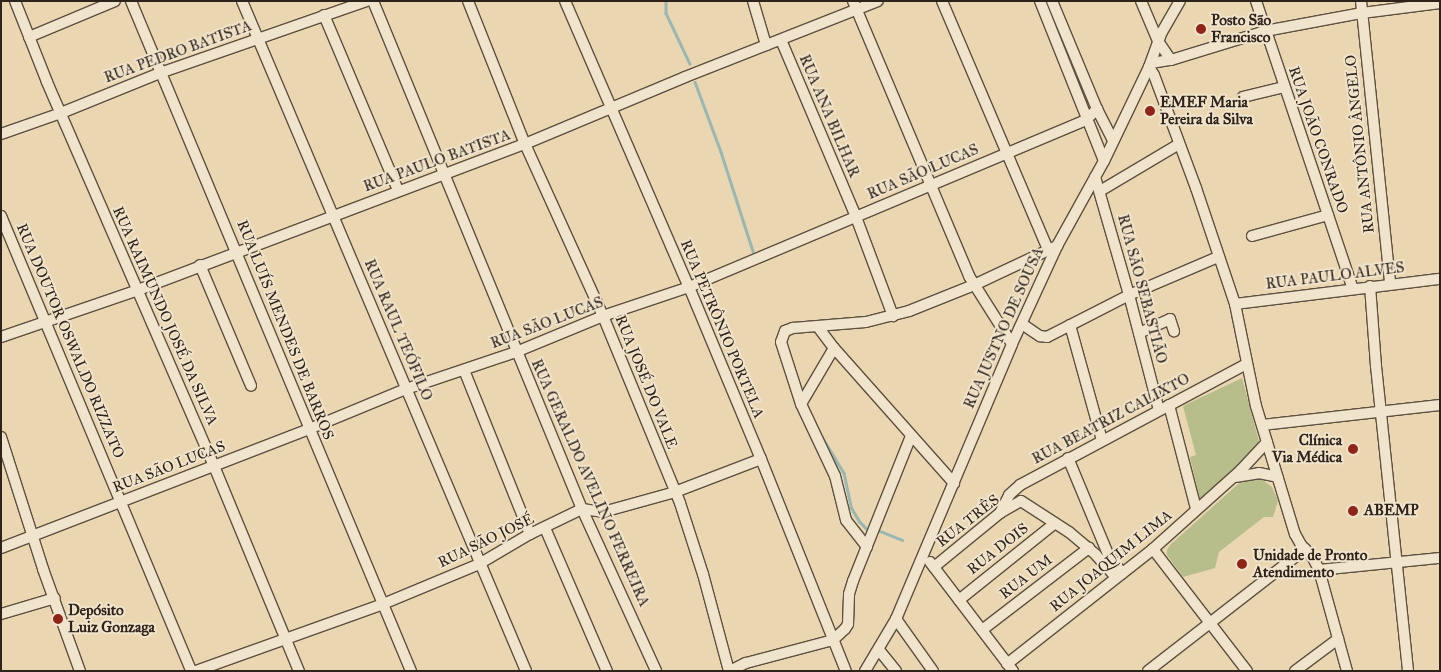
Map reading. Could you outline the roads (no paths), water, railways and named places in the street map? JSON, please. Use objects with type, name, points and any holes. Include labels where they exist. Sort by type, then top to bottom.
[{"type":"street","name":"RUA RAIMUNDO JOSÉ DA SILVA","points":[[15,1],[61,113],[214,466],[299,671]]},
{"type":"street","points":[[29,37],[114,1]]},
{"type":"street","name":"RUA LUÍS MENDES DE BARROS","points":[[131,1],[411,671]]},
{"type":"street","name":"RUA RAUL TEÓFILO","points":[[242,1],[526,671]]},
{"type":"street","name":"RUA PEDRO BATISTA","points":[[1,134],[61,113],[160,73],[366,1]]},
{"type":"street","name":"RUA GERALDO AVELINO FERREIRA","points":[[373,1],[582,510],[656,671]]},
{"type":"street","name":"RUA JOSÉ DO VALE","points":[[468,1],[525,144],[603,316],[675,492],[703,574],[730,671]]},
{"type":"street","name":"RUA PETRÔNIO PORTELA","points":[[565,1],[610,109],[689,287],[761,459],[846,671]]},
{"type":"street","points":[[753,1],[766,45]]},
{"type":"street","name":"RUA PAULO BATISTA","points":[[1,337],[138,290],[398,190],[525,144],[780,40],[855,6],[878,1]]},
{"type":"street","points":[[867,547],[846,520],[835,476],[801,404],[786,358],[782,342],[783,335],[788,329],[866,322],[893,316],[974,285],[1052,247],[1007,153],[942,1]]},
{"type":"street","points":[[1052,1],[1112,140]]},
{"type":"street","points":[[1141,1],[1158,41],[1172,60]]},
{"type":"street","name":"RUA JUSTNO DE SOUSA","points":[[865,671],[896,620],[1022,324],[1052,247],[1104,161],[1112,140],[1150,65],[1158,41],[1180,1]]},
{"type":"street","name":"RUA JOÃO CONRADO","points":[[1256,1],[1354,288]]},
{"type":"street","name":"RUA ANTÔNIO ÂNGELO","points":[[1361,1],[1390,284]]},
{"type":"street","points":[[1042,2],[1086,120],[1104,161]]},
{"type":"street","points":[[1347,671],[1318,570],[1313,558],[1305,550],[1295,534],[1262,424],[1235,304],[1150,65],[1265,31],[1362,13],[1440,3]]},
{"type":"street","points":[[855,6],[929,186],[974,285],[1012,344]]},
{"type":"street","points":[[324,15],[398,190]]},
{"type":"street","name":"RUA ANA BILHAR","points":[[780,40],[856,217],[893,316]]},
{"type":"street","points":[[1061,50],[1071,46]]},
{"type":"street","points":[[1243,98],[1284,87]]},
{"type":"street","name":"RUA SÃO LUCAS","points":[[1,548],[309,429],[406,388],[516,352],[603,316],[689,287],[1086,120],[1097,109]]},
{"type":"street","points":[[1100,191],[1179,144]]},
{"type":"street","name":"RUA SÃO SEBASTIÃO","points":[[1095,177],[1159,410]]},
{"type":"street","points":[[1252,236],[1328,214]]},
{"type":"street","name":"RUA DOUTOR OSWALDO RIZZATO","points":[[1,216],[191,671]]},
{"type":"street","points":[[1022,324],[1042,337],[1218,257]]},
{"type":"street","points":[[200,265],[251,386]]},
{"type":"street","name":"RUA PAULO ALVES","points":[[1235,304],[1370,286],[1440,279]]},
{"type":"street","points":[[1370,286],[1408,671]]},
{"type":"street","points":[[1139,333],[1170,319],[1174,330]]},
{"type":"street","points":[[1070,325],[1102,440]]},
{"type":"street","points":[[818,327],[911,436],[954,482]]},
{"type":"street","points":[[801,404],[834,348]]},
{"type":"street","name":"RUA BEATRIZ CALIXTO","points":[[1000,513],[1013,490],[1068,458],[1247,364]]},
{"type":"street","points":[[464,370],[530,534]]},
{"type":"street","points":[[1169,405],[1196,509]]},
{"type":"street","points":[[1262,424],[1440,405]]},
{"type":"street","points":[[730,671],[833,640],[848,624],[849,594],[911,436]]},
{"type":"street","points":[[1,437],[80,671]]},
{"type":"street","name":"RUA JOAQUIM LIMA","points":[[1010,667],[1119,575],[1153,550],[1232,478],[1267,442]]},
{"type":"street","points":[[1068,458],[1108,554],[1119,575]]},
{"type":"street","name":"RUA SÃO JOSÉ","points":[[196,671],[382,604],[480,564],[530,534],[582,510],[603,512],[675,492],[761,459]]},
{"type":"street","points":[[1232,478],[1259,473],[1278,477]]},
{"type":"street","name":"RUA TRÊS","points":[[934,567],[1000,513],[1022,501],[1056,522]]},
{"type":"street","points":[[1056,522],[1119,575]]},
{"type":"street","name":"RUA DOIS","points":[[958,600],[1056,522]]},
{"type":"street","points":[[545,528],[607,671]]},
{"type":"street","name":"RUA UM","points":[[982,630],[1088,548]]},
{"type":"street","points":[[1153,550],[1247,671]]},
{"type":"street","points":[[1148,671],[1305,550]]},
{"type":"street","points":[[924,555],[1010,667]]},
{"type":"street","points":[[1318,570],[1440,558]]},
{"type":"street","points":[[1,614],[55,598]]},
{"type":"street","points":[[896,620],[933,671]]},
{"type":"street","points":[[1295,671],[1338,639]]},
{"type":"street","points":[[879,650],[896,671]]},
{"type":"waterway","points":[[666,1],[666,13],[690,64]]},
{"type":"waterway","points":[[695,82],[721,152],[753,251]]},
{"type":"waterway","points":[[821,435],[844,473],[851,507],[860,522],[867,529]]},
{"type":"waterway","points":[[880,531],[902,540]]},
{"type":"place","name":"Posto São Francisco","points":[[1201,29]]},
{"type":"place","name":"EMEF Maria Pereira da Silva","points":[[1150,111]]},
{"type":"place","name":"Clínica Via Médica","points":[[1353,449]]},
{"type":"place","name":"ABEMP","points":[[1353,511]]},
{"type":"place","name":"Unidade de Pronto Atendimento","points":[[1242,564]]},
{"type":"place","name":"Depósito Luiz Gonzaga","points":[[58,619]]}]
